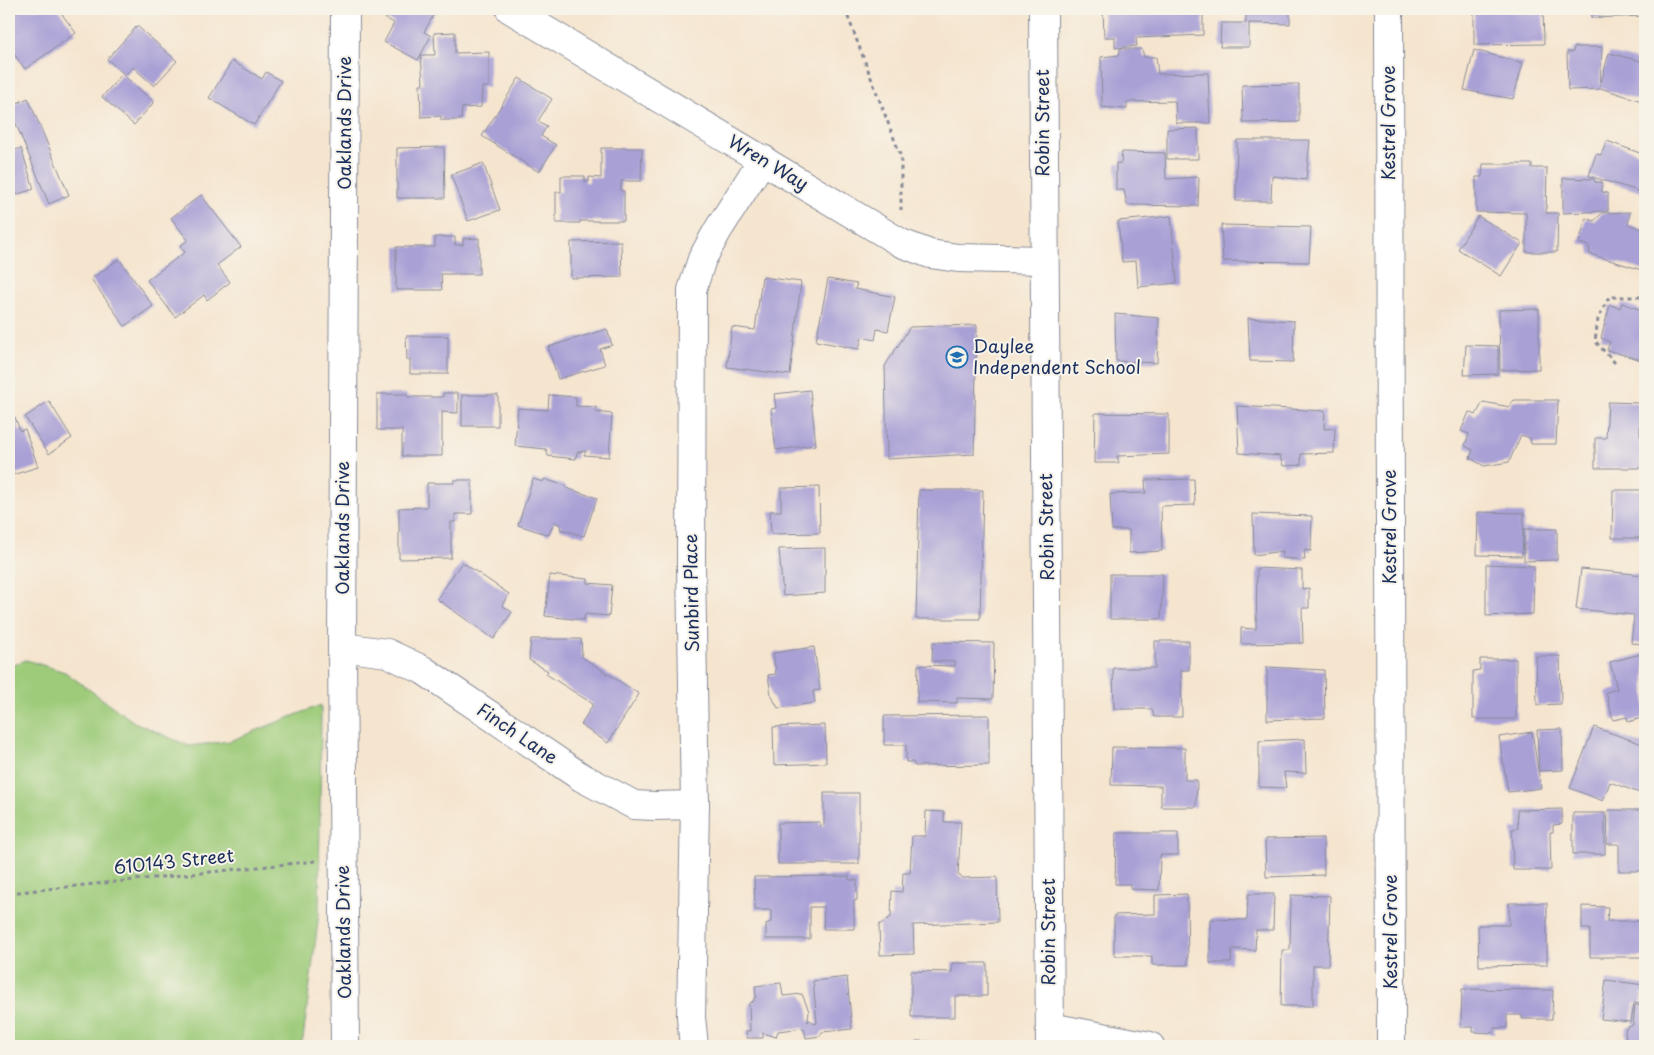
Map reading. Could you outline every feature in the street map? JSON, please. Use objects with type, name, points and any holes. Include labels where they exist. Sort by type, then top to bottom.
[{"type":"street","name":"Oaklands Drive","points":[[345,1046],[342,647],[346,9]]},
{"type":"street","name":"Wren Way","points":[[510,9],[542,17],[762,159],[901,243],[930,254],[958,258],[1043,260]]},
{"type":"street","name":"Robin Street","points":[[1043,9],[1043,260],[1050,1036]]},
{"type":"street","name":"Kestrel Grove","points":[[1389,9],[1391,1046]]},
{"type":"street","name":"Sunbird Place","points":[[694,1046],[691,1018],[695,805],[691,565],[692,290],[702,259],[762,159]]},
{"type":"street","name":"Finch Lane","points":[[342,647],[387,653],[423,670],[581,777],[611,795],[634,805],[695,805]]},
{"type":"street","points":[[1050,1036],[1150,1046]]},
{"type":"path","points":[[845,9],[901,157],[901,243]]},
{"type":"path","points":[[1615,363],[1595,341],[1598,319],[1609,297],[1645,297]]},
{"type":"path","name":"610143 Street","points":[[9,893],[343,858]]},
{"type":"green space","points":[[26,660],[65,672],[134,722],[189,746],[230,741],[321,705],[319,913],[303,1039],[299,1046],[9,1046],[9,667]]},
{"type":"building","points":[[20,9],[58,9],[76,33],[25,69],[9,47],[9,18]]},
{"type":"building","points":[[391,9],[437,9],[424,32],[431,36],[418,60],[384,42],[394,23],[385,18]]},
{"type":"building","points":[[1103,9],[1203,9],[1203,35],[1136,38],[1137,46],[1115,48],[1115,37],[1104,37]]},
{"type":"building","points":[[1246,9],[1290,9],[1290,24],[1249,23],[1249,47],[1220,47],[1221,23],[1246,23]]},
{"type":"building","points":[[1474,9],[1543,9],[1544,44],[1474,45]]},
{"type":"building","points":[[1592,9],[1645,9],[1645,16],[1591,18]]},
{"type":"building","points":[[137,26],[177,61],[154,86],[133,67],[125,75],[107,59]]},
{"type":"building","points":[[455,32],[455,53],[489,52],[489,87],[482,87],[481,107],[462,108],[461,120],[441,120],[441,116],[421,117],[420,84],[423,84],[421,55],[435,55],[434,33]]},
{"type":"building","points":[[1574,47],[1602,47],[1600,86],[1609,53],[1645,62],[1645,102],[1600,88],[1568,90],[1567,52],[1573,52]]},
{"type":"building","points":[[1120,49],[1142,49],[1144,57],[1156,57],[1158,74],[1208,73],[1210,123],[1176,123],[1175,101],[1127,102],[1127,109],[1102,107],[1101,57],[1119,55]]},
{"type":"building","points":[[1474,50],[1523,63],[1513,99],[1464,90]]},
{"type":"building","points":[[232,61],[262,79],[266,72],[281,81],[254,125],[209,98]]},
{"type":"building","points":[[122,74],[154,102],[134,125],[102,97]]},
{"type":"building","points":[[519,78],[552,99],[538,121],[547,126],[541,136],[556,145],[539,172],[482,136]]},
{"type":"building","points":[[1299,84],[1299,122],[1243,123],[1242,85]]},
{"type":"building","points":[[28,98],[69,195],[49,204],[9,107]]},
{"type":"building","points":[[1198,128],[1198,159],[1167,159],[1167,129]]},
{"type":"building","points":[[1237,140],[1310,140],[1306,180],[1272,176],[1271,201],[1236,201]]},
{"type":"building","points":[[1607,141],[1645,155],[1645,193],[1589,176],[1596,154],[1601,155]]},
{"type":"building","points":[[444,147],[445,198],[397,198],[397,148]]},
{"type":"building","points":[[21,148],[34,189],[9,197],[9,152]]},
{"type":"building","points":[[601,148],[642,148],[641,181],[621,181],[621,191],[624,191],[624,221],[556,223],[556,192],[561,192],[561,176],[585,176],[585,182],[589,182],[589,177],[601,178]]},
{"type":"building","points":[[1122,152],[1165,153],[1166,179],[1199,177],[1198,206],[1127,205],[1124,190],[1116,190],[1116,163],[1121,163]]},
{"type":"building","points":[[483,163],[500,210],[468,221],[451,175]]},
{"type":"building","points":[[1483,164],[1532,164],[1532,168],[1547,168],[1546,213],[1558,213],[1557,252],[1526,252],[1526,213],[1476,212],[1476,177],[1482,177]]},
{"type":"building","points":[[1563,178],[1594,179],[1595,182],[1602,182],[1602,192],[1608,193],[1608,211],[1563,213]]},
{"type":"building","points":[[201,195],[241,247],[217,265],[230,282],[207,300],[204,295],[175,317],[147,280],[185,252],[180,246],[188,240],[171,218]]},
{"type":"building","points":[[1630,212],[1628,224],[1645,230],[1645,271],[1590,254],[1589,246],[1579,243],[1586,218],[1594,221],[1602,213]]},
{"type":"building","points":[[1171,216],[1177,283],[1138,287],[1136,261],[1122,262],[1118,221]]},
{"type":"building","points":[[1478,216],[1522,243],[1501,276],[1458,249]]},
{"type":"building","points":[[1221,225],[1311,227],[1309,262],[1223,261]]},
{"type":"building","points":[[435,237],[455,237],[455,245],[463,245],[463,239],[479,238],[479,274],[441,274],[442,290],[396,290],[396,247],[435,247]]},
{"type":"building","points":[[621,241],[622,277],[571,278],[571,242]]},
{"type":"building","points":[[119,259],[153,306],[125,326],[91,279]]},
{"type":"building","points":[[9,273],[12,293],[9,294]]},
{"type":"building","points":[[762,277],[801,282],[790,375],[727,367],[732,327],[755,330]]},
{"type":"building","points":[[828,279],[857,284],[855,289],[895,297],[888,331],[877,329],[875,340],[862,337],[859,349],[816,341]]},
{"type":"building","points":[[1622,303],[1641,310],[1641,315],[1645,317],[1645,361],[1607,350],[1610,342],[1601,338],[1610,305],[1620,308]]},
{"type":"building","points":[[1539,309],[1539,369],[1500,370],[1499,310]]},
{"type":"building","points":[[1115,314],[1159,318],[1157,363],[1116,361]]},
{"type":"building","points":[[1248,318],[1294,321],[1293,362],[1250,361]]},
{"type":"building","points":[[977,325],[974,454],[887,459],[885,366],[910,327]]},
{"type":"building","points":[[607,329],[612,345],[600,349],[605,365],[558,379],[548,347]]},
{"type":"building","points":[[406,336],[448,336],[448,374],[410,374],[410,360],[407,360]]},
{"type":"building","points":[[1466,345],[1498,346],[1498,374],[1464,375]]},
{"type":"building","points":[[810,390],[816,445],[776,450],[771,409],[776,408],[774,394]]},
{"type":"building","points":[[443,393],[458,393],[458,413],[442,412],[442,456],[402,456],[402,430],[377,430],[377,394],[406,394],[408,397],[443,397]]},
{"type":"building","points":[[462,395],[498,395],[498,426],[462,426]]},
{"type":"building","points":[[549,395],[576,397],[576,406],[596,407],[596,412],[612,414],[609,457],[584,455],[586,451],[577,452],[576,459],[548,456],[546,449],[515,446],[518,408],[548,410]]},
{"type":"building","points":[[1515,400],[1558,400],[1556,444],[1531,444],[1530,438],[1521,435],[1509,462],[1484,466],[1470,458],[1473,450],[1465,446],[1469,434],[1461,431],[1469,412],[1476,415],[1483,402],[1510,407],[1511,402]]},
{"type":"building","points":[[49,401],[72,438],[49,454],[25,417]]},
{"type":"building","points":[[1608,402],[1640,403],[1640,436],[1645,436],[1645,468],[1595,468],[1595,438],[1606,438]]},
{"type":"building","points":[[1237,406],[1325,411],[1324,429],[1335,428],[1334,453],[1301,454],[1301,465],[1283,466],[1280,456],[1239,453]]},
{"type":"building","points":[[1095,413],[1169,414],[1169,454],[1117,456],[1119,463],[1094,463]]},
{"type":"building","points":[[15,417],[20,431],[25,429],[38,467],[9,476],[9,419]]},
{"type":"building","points":[[533,479],[543,482],[544,479],[597,498],[584,536],[560,529],[561,525],[554,522],[549,535],[518,525]]},
{"type":"building","points":[[1194,479],[1195,505],[1161,506],[1162,551],[1129,553],[1129,530],[1112,530],[1110,494],[1146,493],[1145,480]]},
{"type":"building","points":[[454,480],[472,480],[472,514],[455,514],[455,522],[451,522],[451,558],[399,559],[399,508],[427,507],[427,483],[454,483]]},
{"type":"building","points":[[819,487],[820,533],[771,534],[770,511],[781,511],[781,488]]},
{"type":"building","points":[[919,490],[983,490],[980,619],[916,619]]},
{"type":"building","points":[[1613,490],[1645,490],[1645,538],[1612,538]]},
{"type":"building","points":[[1478,512],[1524,513],[1522,556],[1477,555]]},
{"type":"building","points":[[1253,514],[1312,516],[1311,551],[1304,550],[1305,560],[1282,558],[1283,551],[1254,555]]},
{"type":"building","points":[[1524,529],[1557,529],[1557,560],[1524,561]]},
{"type":"building","points":[[825,548],[825,593],[783,596],[779,549]]},
{"type":"building","points":[[462,562],[509,594],[502,605],[512,612],[494,639],[437,599]]},
{"type":"building","points":[[1486,564],[1534,566],[1533,614],[1486,616]]},
{"type":"building","points":[[1257,568],[1302,570],[1302,589],[1309,588],[1309,608],[1302,608],[1303,643],[1241,644],[1241,628],[1256,629]]},
{"type":"building","points":[[1581,569],[1645,575],[1645,644],[1631,643],[1634,615],[1576,609]]},
{"type":"building","points":[[1110,574],[1163,574],[1161,619],[1110,619]]},
{"type":"building","points":[[550,575],[588,579],[588,583],[612,585],[609,616],[585,614],[584,620],[545,616]]},
{"type":"building","points":[[531,639],[581,639],[582,657],[639,694],[608,743],[581,725],[593,704],[546,674],[548,671],[529,660]]},
{"type":"building","points":[[1155,641],[1189,641],[1189,670],[1181,670],[1182,717],[1154,717],[1152,709],[1114,709],[1113,668],[1155,668]]},
{"type":"building","points":[[933,642],[994,643],[993,699],[957,698],[957,703],[917,702],[918,665],[955,666],[955,661],[932,661]]},
{"type":"building","points":[[814,647],[820,690],[813,691],[815,703],[778,708],[771,695],[768,675],[776,674],[773,653]]},
{"type":"building","points":[[1645,653],[1645,717],[1628,722],[1627,717],[1613,720],[1606,692],[1617,689],[1610,662]]},
{"type":"building","points":[[1536,656],[1560,656],[1561,704],[1537,705]]},
{"type":"building","points":[[1480,659],[1516,659],[1516,719],[1473,719],[1473,671],[1480,670]]},
{"type":"building","points":[[1267,667],[1324,670],[1325,718],[1267,720]]},
{"type":"building","points":[[989,715],[989,765],[915,766],[913,762],[906,762],[906,745],[884,745],[884,716]]},
{"type":"building","points":[[825,725],[826,763],[774,765],[773,727]]},
{"type":"building","points":[[1594,727],[1645,745],[1645,795],[1610,782],[1603,801],[1570,788]]},
{"type":"building","points":[[1562,729],[1563,770],[1539,771],[1537,730]]},
{"type":"building","points":[[1532,732],[1541,788],[1508,792],[1499,737]]},
{"type":"building","points":[[1305,739],[1306,773],[1284,772],[1286,788],[1259,787],[1259,741]]},
{"type":"building","points":[[1112,747],[1185,748],[1185,780],[1197,780],[1196,807],[1161,807],[1161,786],[1111,785]]},
{"type":"building","points":[[824,793],[859,793],[859,864],[778,864],[778,823],[820,822],[820,826],[824,825]]},
{"type":"building","points":[[1562,809],[1562,824],[1553,825],[1553,832],[1550,832],[1551,870],[1513,870],[1512,829],[1518,828],[1517,810]]},
{"type":"building","points":[[1608,810],[1645,810],[1645,871],[1619,871],[1619,844],[1607,844]]},
{"type":"building","points":[[926,811],[944,812],[944,822],[961,822],[958,875],[963,878],[997,877],[998,922],[913,925],[914,954],[880,955],[879,925],[891,917],[892,891],[902,892],[903,873],[910,873],[912,836],[925,836]]},
{"type":"building","points":[[1573,813],[1605,813],[1605,854],[1573,854]]},
{"type":"building","points":[[1116,833],[1178,833],[1178,855],[1160,855],[1159,890],[1130,889],[1130,884],[1115,884]]},
{"type":"building","points":[[1323,838],[1324,875],[1266,877],[1265,839]]},
{"type":"building","points":[[849,876],[849,880],[857,880],[857,900],[854,901],[854,929],[823,929],[824,907],[810,907],[810,939],[766,939],[766,924],[771,922],[771,910],[755,910],[754,877]]},
{"type":"building","points":[[1187,894],[1188,965],[1152,965],[1152,956],[1114,956],[1114,915],[1155,914],[1155,895]]},
{"type":"building","points":[[1248,894],[1274,894],[1273,930],[1256,930],[1255,950],[1232,949],[1231,963],[1210,963],[1210,919],[1247,920]]},
{"type":"building","points":[[1291,895],[1330,896],[1328,965],[1313,965],[1313,1006],[1281,1006],[1282,950],[1290,950]]},
{"type":"building","points":[[1509,903],[1547,903],[1547,965],[1479,966],[1478,925],[1509,925]]},
{"type":"building","points":[[1582,906],[1608,907],[1607,921],[1645,921],[1645,957],[1590,957],[1590,929],[1582,929]]},
{"type":"building","points":[[952,963],[987,963],[987,996],[955,996],[955,1017],[911,1017],[911,971],[952,972]]},
{"type":"building","points":[[847,977],[852,1029],[822,1032],[820,1036],[806,1038],[804,1028],[778,1031],[776,1037],[763,1033],[763,1038],[747,1038],[746,1031],[750,1031],[749,1003],[754,1001],[756,997],[755,986],[781,983],[783,996],[802,994],[809,1011],[808,1022],[810,1020],[815,1024],[817,1023],[813,981]]},
{"type":"building","points":[[1606,980],[1645,985],[1645,994],[1642,993],[1641,1004],[1634,1003],[1631,1022],[1601,1019]]},
{"type":"building","points":[[1462,989],[1553,990],[1552,1019],[1522,1019],[1522,1015],[1507,1015],[1507,1028],[1494,1028],[1494,1033],[1473,1032],[1473,1027],[1461,1027]]},
{"type":"building","points":[[1644,994],[1645,1046],[1633,1046],[1633,1042],[1626,1040],[1625,1032],[1626,1028],[1633,1025],[1635,1005],[1643,1006]]},
{"type":"building","points":[[916,1041],[945,1042],[945,1046],[916,1046]]},
{"type":"place","name":"Daylee Independent School","points":[[957,357]]}]
